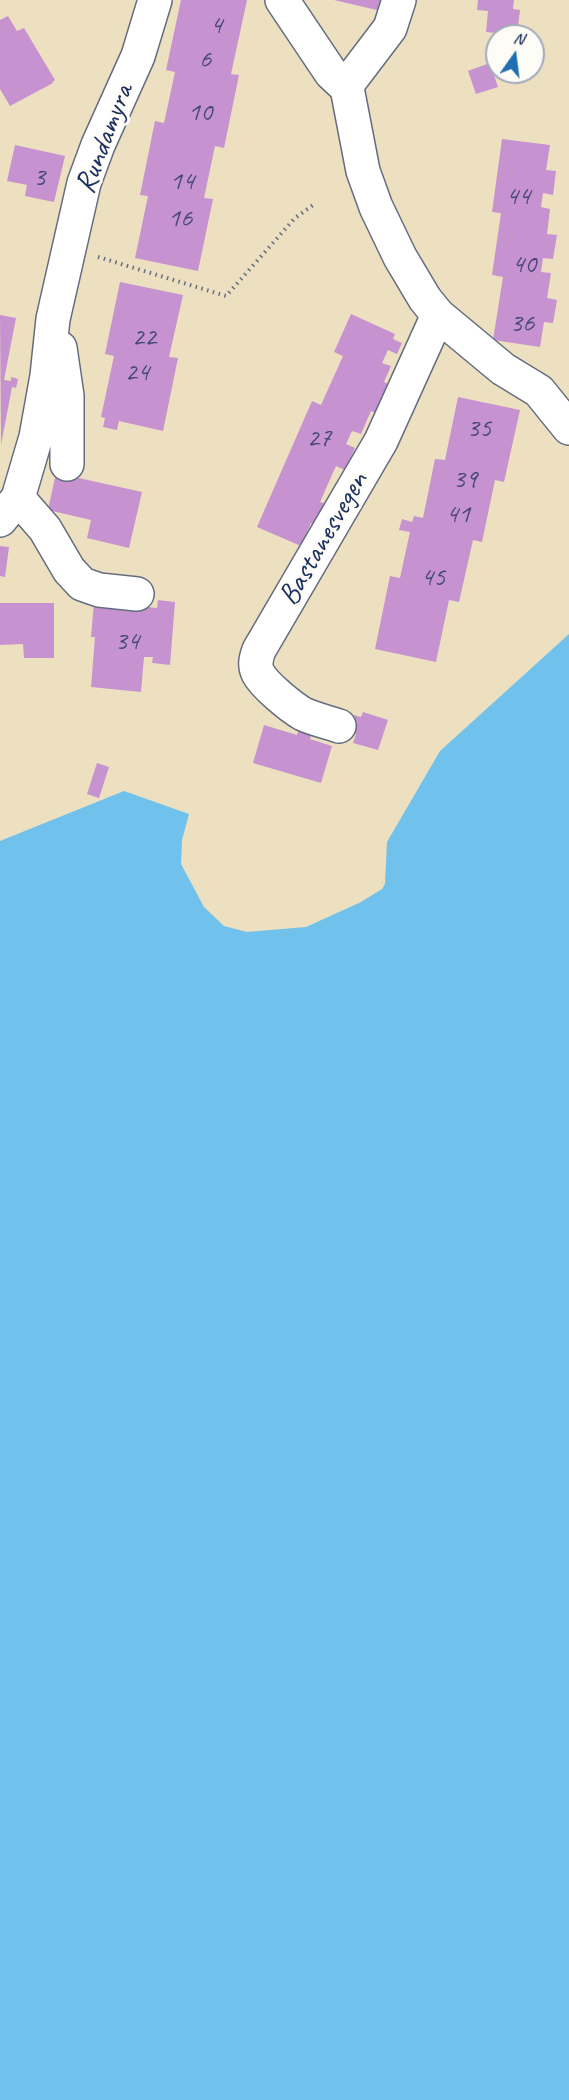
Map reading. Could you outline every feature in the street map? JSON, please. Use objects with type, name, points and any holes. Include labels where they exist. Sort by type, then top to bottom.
[{"type":"street","name":"Rundamyra","points":[[137,594],[99,590],[82,584],[69,570],[45,529],[9,509],[36,437],[52,319],[84,183],[138,56],[154,0]]},
{"type":"street","points":[[282,0],[331,73],[347,88]]},
{"type":"street","points":[[399,0],[390,28],[349,82],[347,88],[363,171],[376,207],[400,257],[438,315],[503,369],[539,391],[569,428]]},
{"type":"street","name":"Rundamyra","points":[[60,280],[58,333],[67,396],[67,464]]},
{"type":"street","name":"Bastanesvegen","points":[[339,726],[301,713],[278,695],[257,671],[255,658],[381,441],[438,315]]},
{"type":"path","points":[[68,248],[226,296],[295,219],[313,205]]},
{"type":"water","points":[[569,634],[569,2100],[0,2100],[0,841],[124,791],[189,814],[182,840],[181,864],[204,907],[224,926],[247,932],[306,927],[361,902],[382,889],[385,884],[387,842],[440,751]]},
{"type":"building","points":[[181,0],[247,0],[231,74],[239,75],[224,148],[215,146],[204,198],[213,199],[198,271],[135,258],[148,196],[140,195],[155,121],[164,123],[175,72],[166,70]]},
{"type":"building","points":[[334,0],[383,0],[381,11]]},
{"type":"building","points":[[478,0],[514,0],[513,9],[520,10],[518,24],[487,24],[488,11],[477,10]]},
{"type":"building","points":[[8,16],[17,31],[24,28],[55,80],[10,106],[0,89],[0,20]]},
{"type":"building","points":[[485,65],[485,84],[497,84],[498,87],[476,94],[468,71]]},
{"type":"building","points":[[502,139],[550,145],[546,170],[556,171],[553,195],[543,193],[541,207],[550,209],[547,234],[557,235],[553,259],[543,258],[541,272],[551,273],[547,298],[557,300],[553,323],[544,322],[540,347],[493,340],[503,277],[492,275],[501,213],[492,212]]},
{"type":"building","points":[[15,145],[65,156],[54,202],[25,196],[27,185],[7,181]]},
{"type":"building","points":[[120,282],[183,295],[169,357],[178,358],[163,431],[119,421],[117,430],[103,427],[105,418],[101,417],[114,356],[105,354]]},
{"type":"building","points":[[351,314],[395,334],[393,339],[402,343],[397,354],[388,350],[382,363],[391,366],[384,382],[393,386],[380,415],[371,411],[361,434],[352,431],[346,444],[355,448],[345,470],[336,466],[320,502],[329,505],[319,527],[311,523],[301,546],[257,527],[312,401],[321,405],[343,356],[334,352]]},
{"type":"building","points":[[0,315],[16,318],[4,380],[11,381],[11,377],[18,379],[16,388],[12,387],[1,445]]},
{"type":"building","points":[[458,397],[520,410],[504,482],[495,480],[482,542],[473,540],[459,602],[449,600],[436,662],[375,649],[390,576],[400,578],[410,532],[399,530],[402,519],[412,522],[414,516],[423,518],[435,459],[445,460]]},
{"type":"building","points":[[56,473],[142,492],[129,548],[87,538],[91,520],[48,510]]},
{"type":"building","points":[[0,546],[9,547],[5,577],[0,576]]},
{"type":"building","points":[[158,600],[175,602],[170,665],[152,663],[153,657],[144,657],[141,692],[91,687],[95,637],[91,637],[94,602],[157,608]]},
{"type":"building","points":[[0,603],[54,603],[54,658],[24,658],[23,644],[0,645]]},
{"type":"building","points":[[363,712],[388,720],[378,750],[353,743],[356,734],[349,731],[354,715],[361,717]]},
{"type":"building","points":[[264,725],[297,735],[299,729],[312,733],[310,739],[332,746],[321,783],[253,763]]},
{"type":"building","points":[[97,763],[109,767],[99,798],[87,794]]}]
